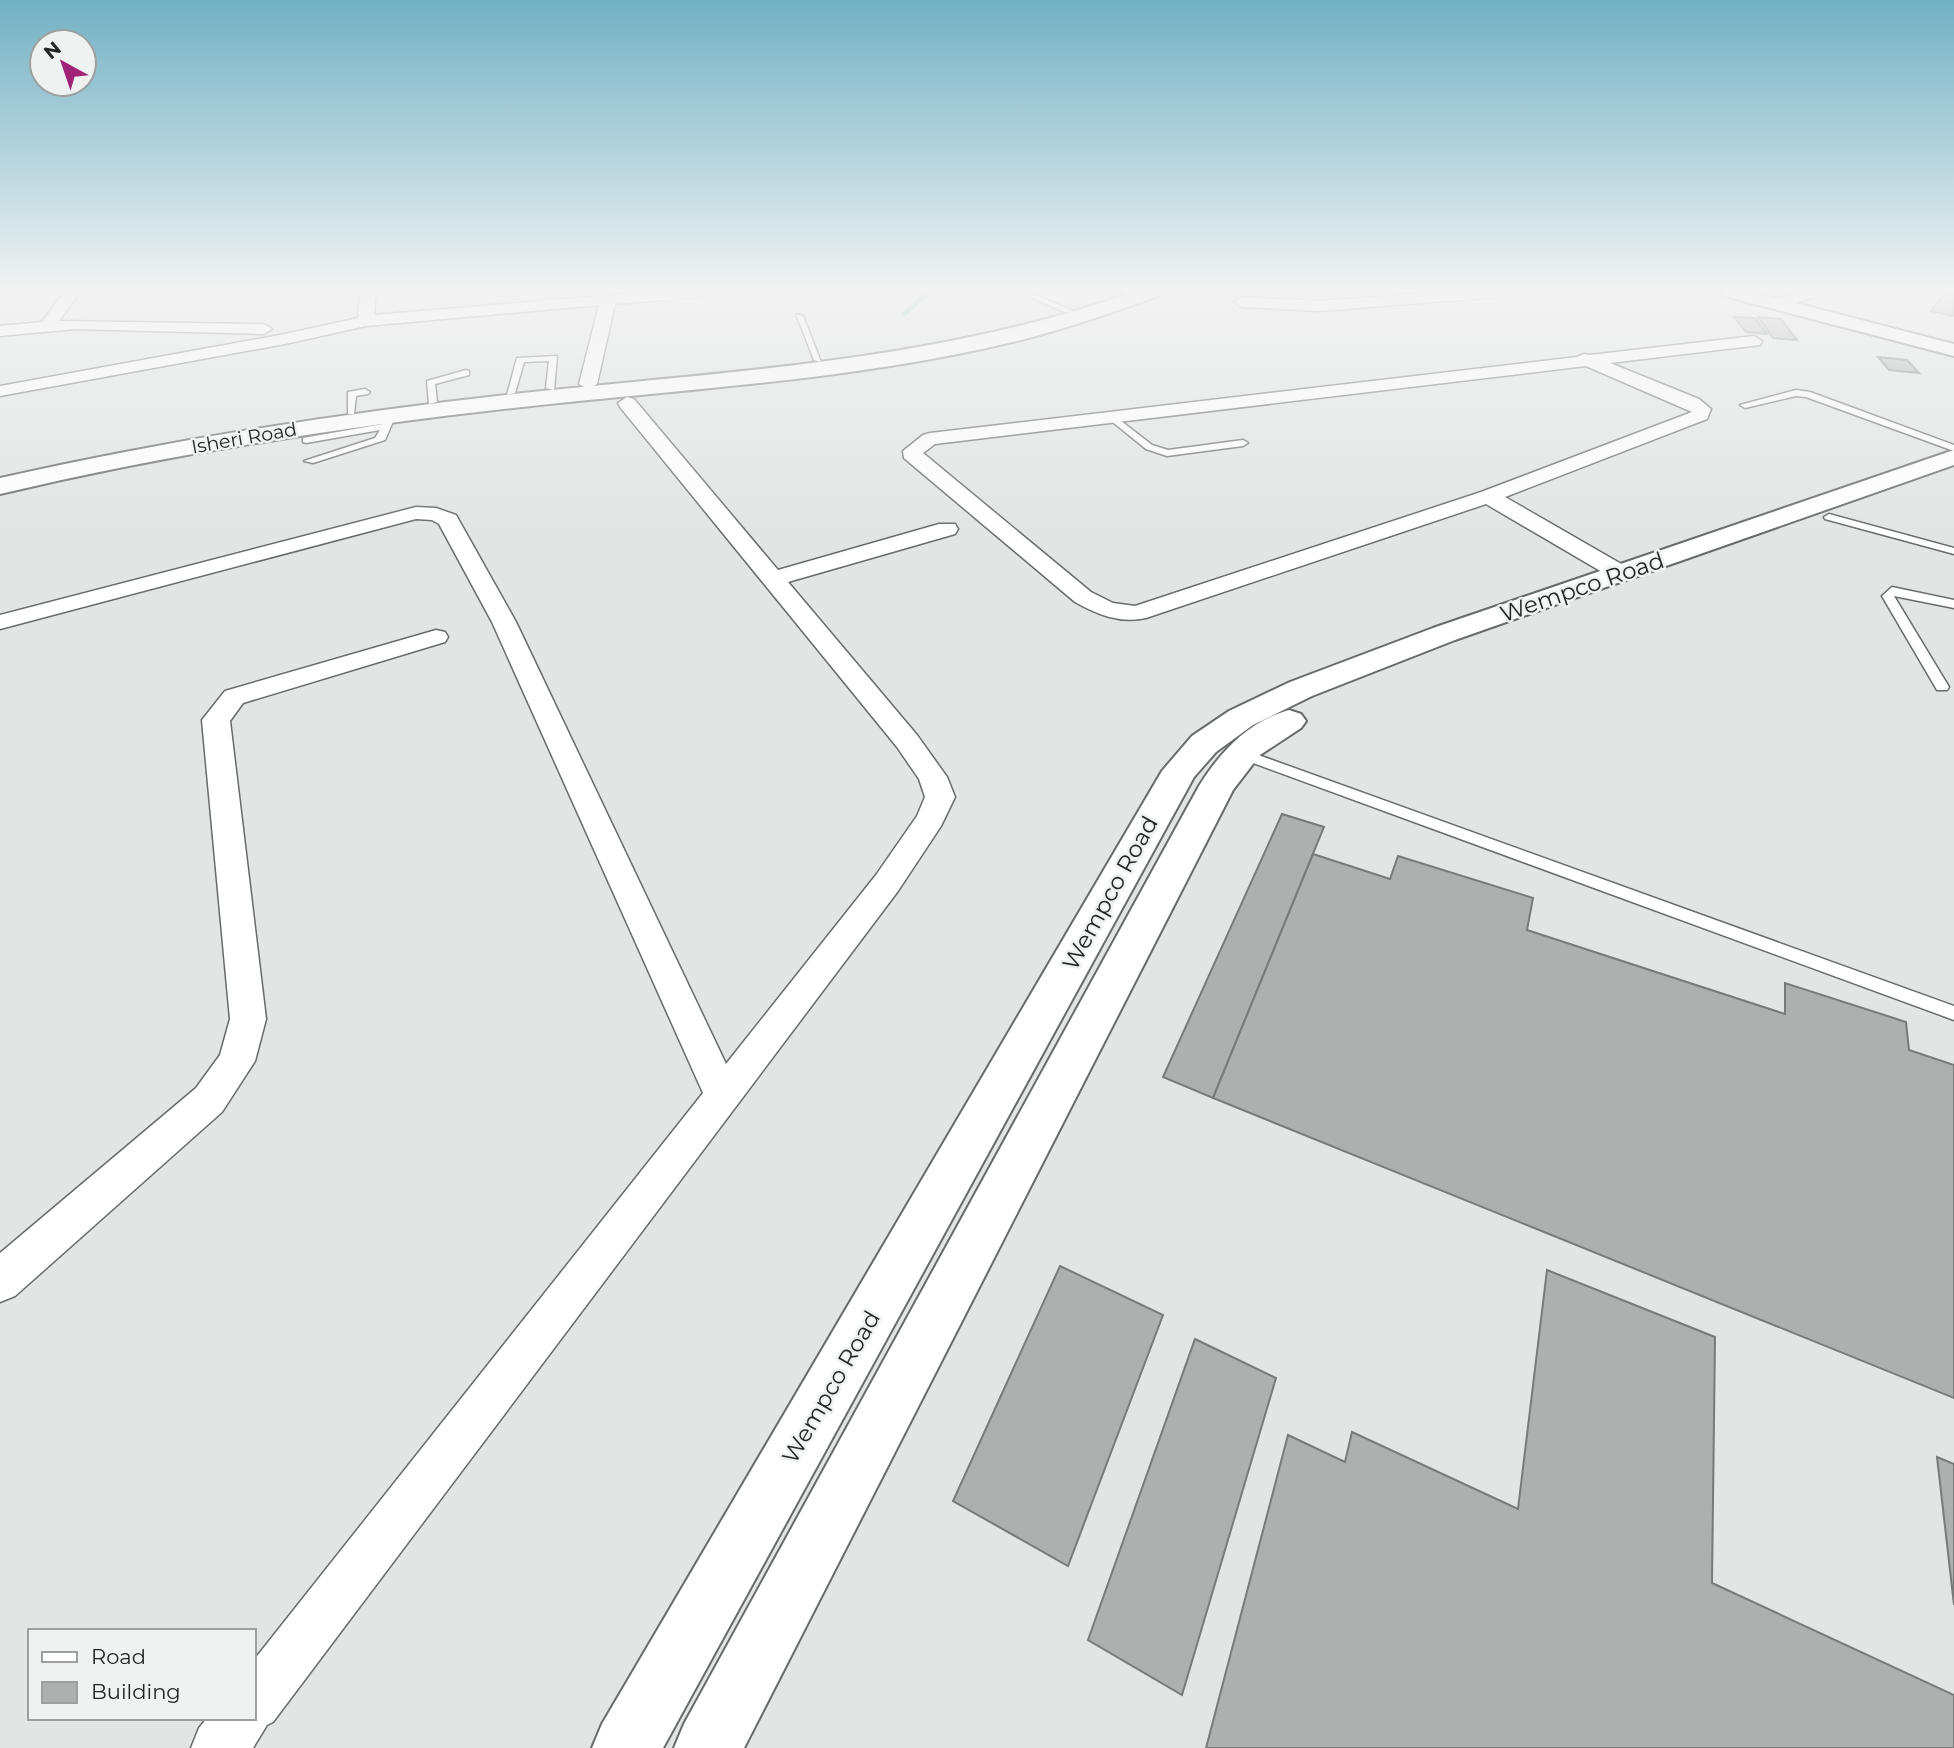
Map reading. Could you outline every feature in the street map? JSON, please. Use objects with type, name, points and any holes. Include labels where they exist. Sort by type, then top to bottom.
[{"type":"main road","name":"Isheri Road","points":[[0,486],[351,412],[684,374]]},
{"type":"main road","name":"Isheri Road","points":[[0,477],[282,426],[388,421],[574,394],[776,374]]},
{"type":"main road","name":"Wempco Road","points":[[708,1748],[1217,786],[1240,753],[1267,731],[1456,642],[1622,574],[1954,457]]},
{"type":"main road","name":"Wempco Road","points":[[626,1748],[1180,771],[1204,744],[1241,718],[1301,689],[1456,642],[1829,517],[1954,472]]},
{"type":"street","points":[[0,381],[32,374]]},
{"type":"street","points":[[0,391],[92,374]]},
{"type":"street","points":[[588,384],[591,374]]},
{"type":"street","points":[[1465,374],[930,439],[913,451],[914,458],[1083,597],[1107,610],[1137,613],[1488,496],[1700,415],[1702,409],[1692,403],[1620,374]]},
{"type":"street","points":[[256,1700],[887,883],[930,819],[940,797],[933,777],[907,741],[627,404]]},
{"type":"street","points":[[1488,496],[1622,574]]},
{"type":"street","points":[[0,622],[416,513],[436,514],[448,520],[505,622],[723,1097]]},
{"type":"street","points":[[772,579],[947,529]]},
{"type":"street","points":[[0,1281],[209,1100],[237,1062],[248,1019],[216,720],[224,708],[234,697],[436,637]]},
{"type":"street","points":[[219,1748],[240,1720]]},
{"type":"lane","points":[[432,402],[430,383],[464,374]]},
{"type":"lane","points":[[510,393],[516,374]]},
{"type":"lane","points":[[551,388],[552,374]]},
{"type":"lane","points":[[351,412],[351,394],[365,392]]},
{"type":"lane","points":[[1745,405],[1796,393],[1807,394],[1954,448]]},
{"type":"lane","points":[[1112,417],[1157,451],[1167,453],[1243,443]]},
{"type":"lane","points":[[306,440],[388,421]]},
{"type":"lane","points":[[309,461],[378,440],[388,421]]},
{"type":"lane","points":[[1829,517],[1954,551]]},
{"type":"lane","points":[[1942,687],[1888,596],[1892,591],[1904,592],[1954,604]]},
{"type":"lane","points":[[1240,753],[1954,1013]]},
{"type":"building","points":[[1282,814],[1324,827],[1213,1098],[1163,1077]]},
{"type":"building","points":[[1313,854],[1390,879],[1398,856],[1533,898],[1527,930],[1785,1014],[1785,983],[1906,1022],[1909,1050],[1954,1065],[1954,1398],[1213,1098]]},
{"type":"building","points":[[1060,1266],[1163,1315],[1068,1566],[953,1501]]},
{"type":"building","points":[[1547,1270],[1715,1337],[1712,1583],[1954,1695],[1954,1748],[1206,1748],[1288,1435],[1345,1462],[1352,1432],[1518,1509]]},
{"type":"building","points":[[1195,1339],[1276,1378],[1182,1695],[1088,1640]]},
{"type":"building","points":[[1937,1457],[1954,1464],[1954,1605]]}]
